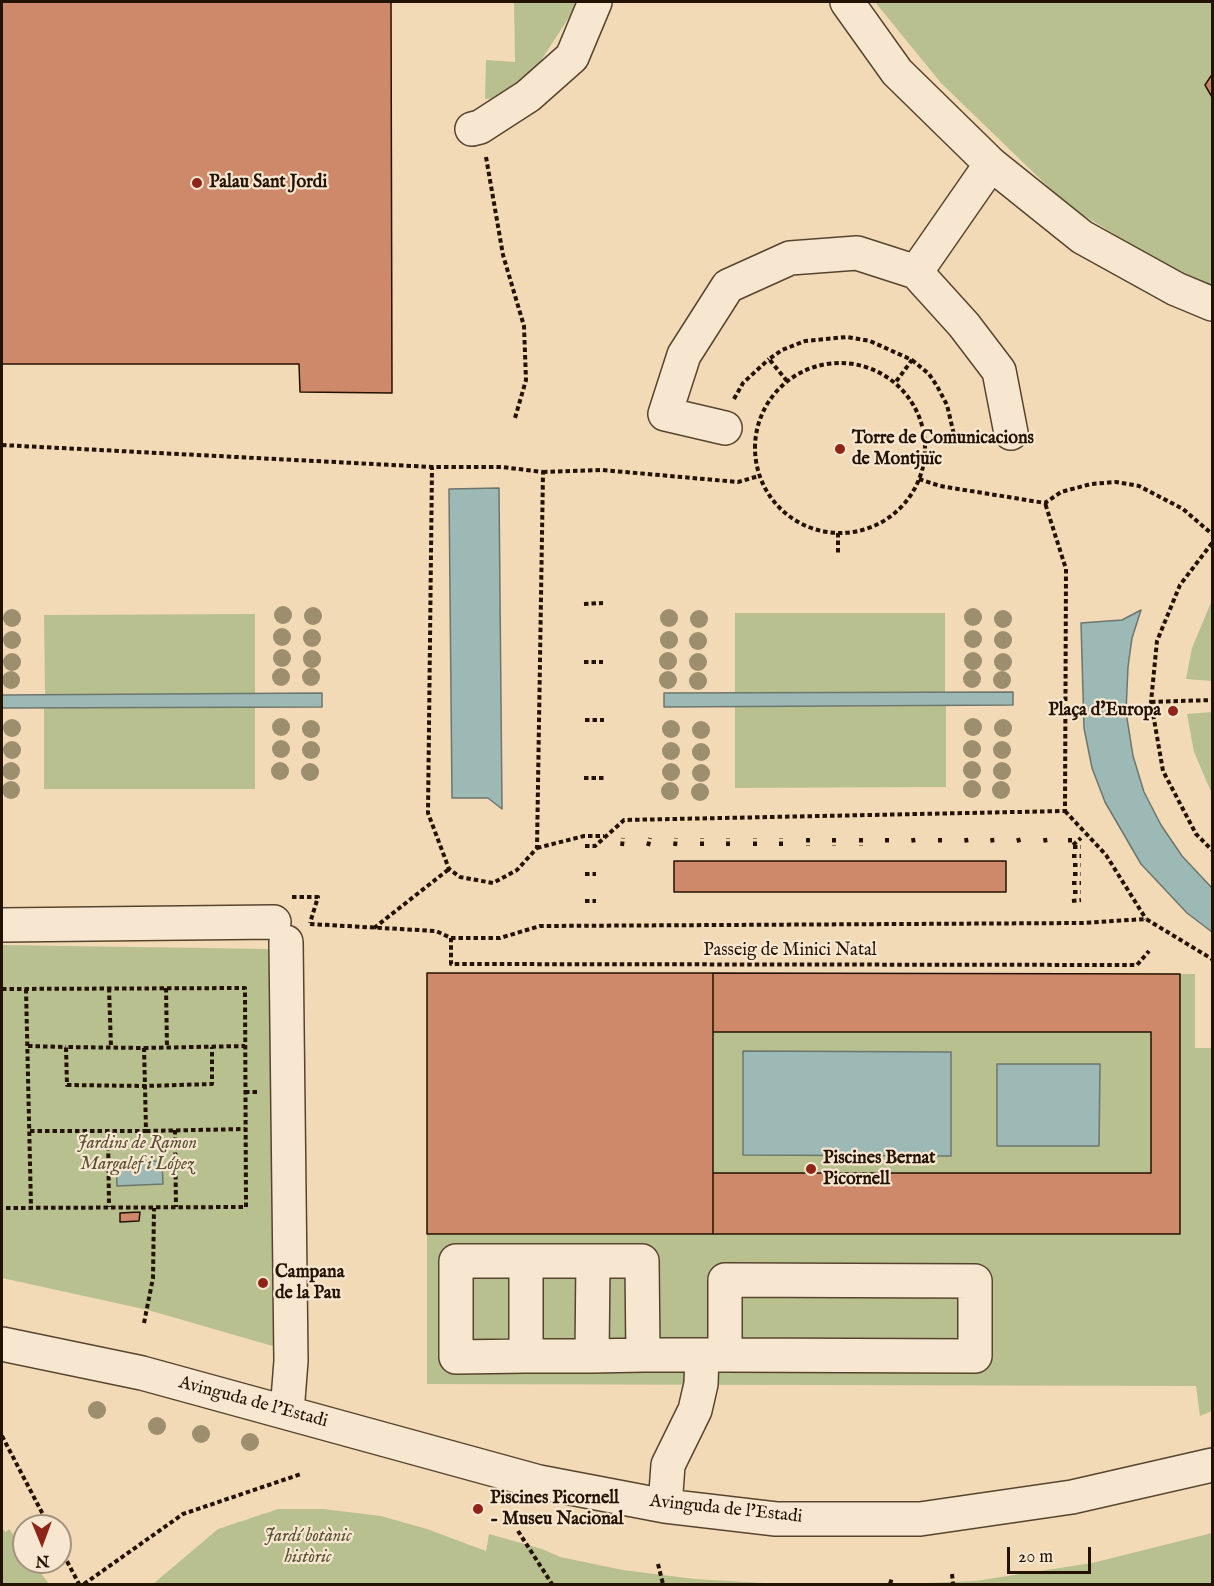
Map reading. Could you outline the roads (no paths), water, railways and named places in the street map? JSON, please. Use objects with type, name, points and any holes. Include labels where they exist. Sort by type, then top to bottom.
[{"type":"street","points":[[476,128],[528,96],[572,57],[595,2]]},
{"type":"street","points":[[847,2],[897,72],[991,164],[1082,237],[1176,289],[1212,304]]},
{"type":"street","points":[[916,272],[991,164]]},
{"type":"street","points":[[728,417],[665,414],[684,355],[728,286],[790,258],[857,253],[916,272],[964,325],[999,371],[1011,433]]},
{"type":"street","points":[[2,925],[280,932],[291,1361],[287,1412]]},
{"type":"street","points":[[643,1355],[642,1261],[456,1261],[456,1357],[643,1355],[713,1355],[975,1356],[975,1281],[725,1280],[713,1355],[701,1384],[695,1410],[668,1465],[666,1506]]},
{"type":"street","points":[[526,1261],[526,1356]]},
{"type":"street","points":[[592,1261],[592,1356]]},
{"type":"street","name":"Avinguda de l'Estadi","points":[[2,1344],[142,1373],[539,1482],[666,1506],[776,1519],[920,1519],[1072,1497],[1212,1465]]},
{"type":"water","points":[[499,488],[502,809],[488,798],[452,798],[449,489]]},
{"type":"water","points":[[1141,610],[1132,638],[1128,667],[1126,712],[1133,756],[1144,792],[1161,825],[1182,856],[1212,888],[1212,932],[1187,913],[1141,864],[1105,802],[1092,768],[1084,728],[1081,623],[1122,620]]},
{"type":"water","points":[[1013,692],[1013,705],[664,707],[664,693]]},
{"type":"water","points":[[322,693],[322,707],[2,708],[2,695]]},
{"type":"water","points":[[743,1051],[951,1052],[951,1156],[743,1155]]},
{"type":"water","points":[[997,1064],[1100,1064],[1099,1146],[997,1146]]},
{"type":"water","points":[[162,1161],[163,1184],[117,1186],[116,1162]]},
{"type":"place","name":"Palau Sant Jordi","points":[[197,183]]},
{"type":"place","name":"Torre de Comunicacions de Montjuïc","points":[[840,449]]},
{"type":"place","name":"Plaça d'Europa","points":[[1173,711]]},
{"type":"place","name":"Piscines Bernat Picornell","points":[[811,1169]]},
{"type":"place","name":"Campana de la Pau","points":[[263,1283]]},
{"type":"place","name":"Piscines Picornell - Museu Nacional","points":[[478,1509]]},
{"type":"park label","name":"Jardins de Ramon Margalef i López","points":[[137,1154]]},
{"type":"park label","name":"Jardí botànic històric","points":[[308,1547]]}]
